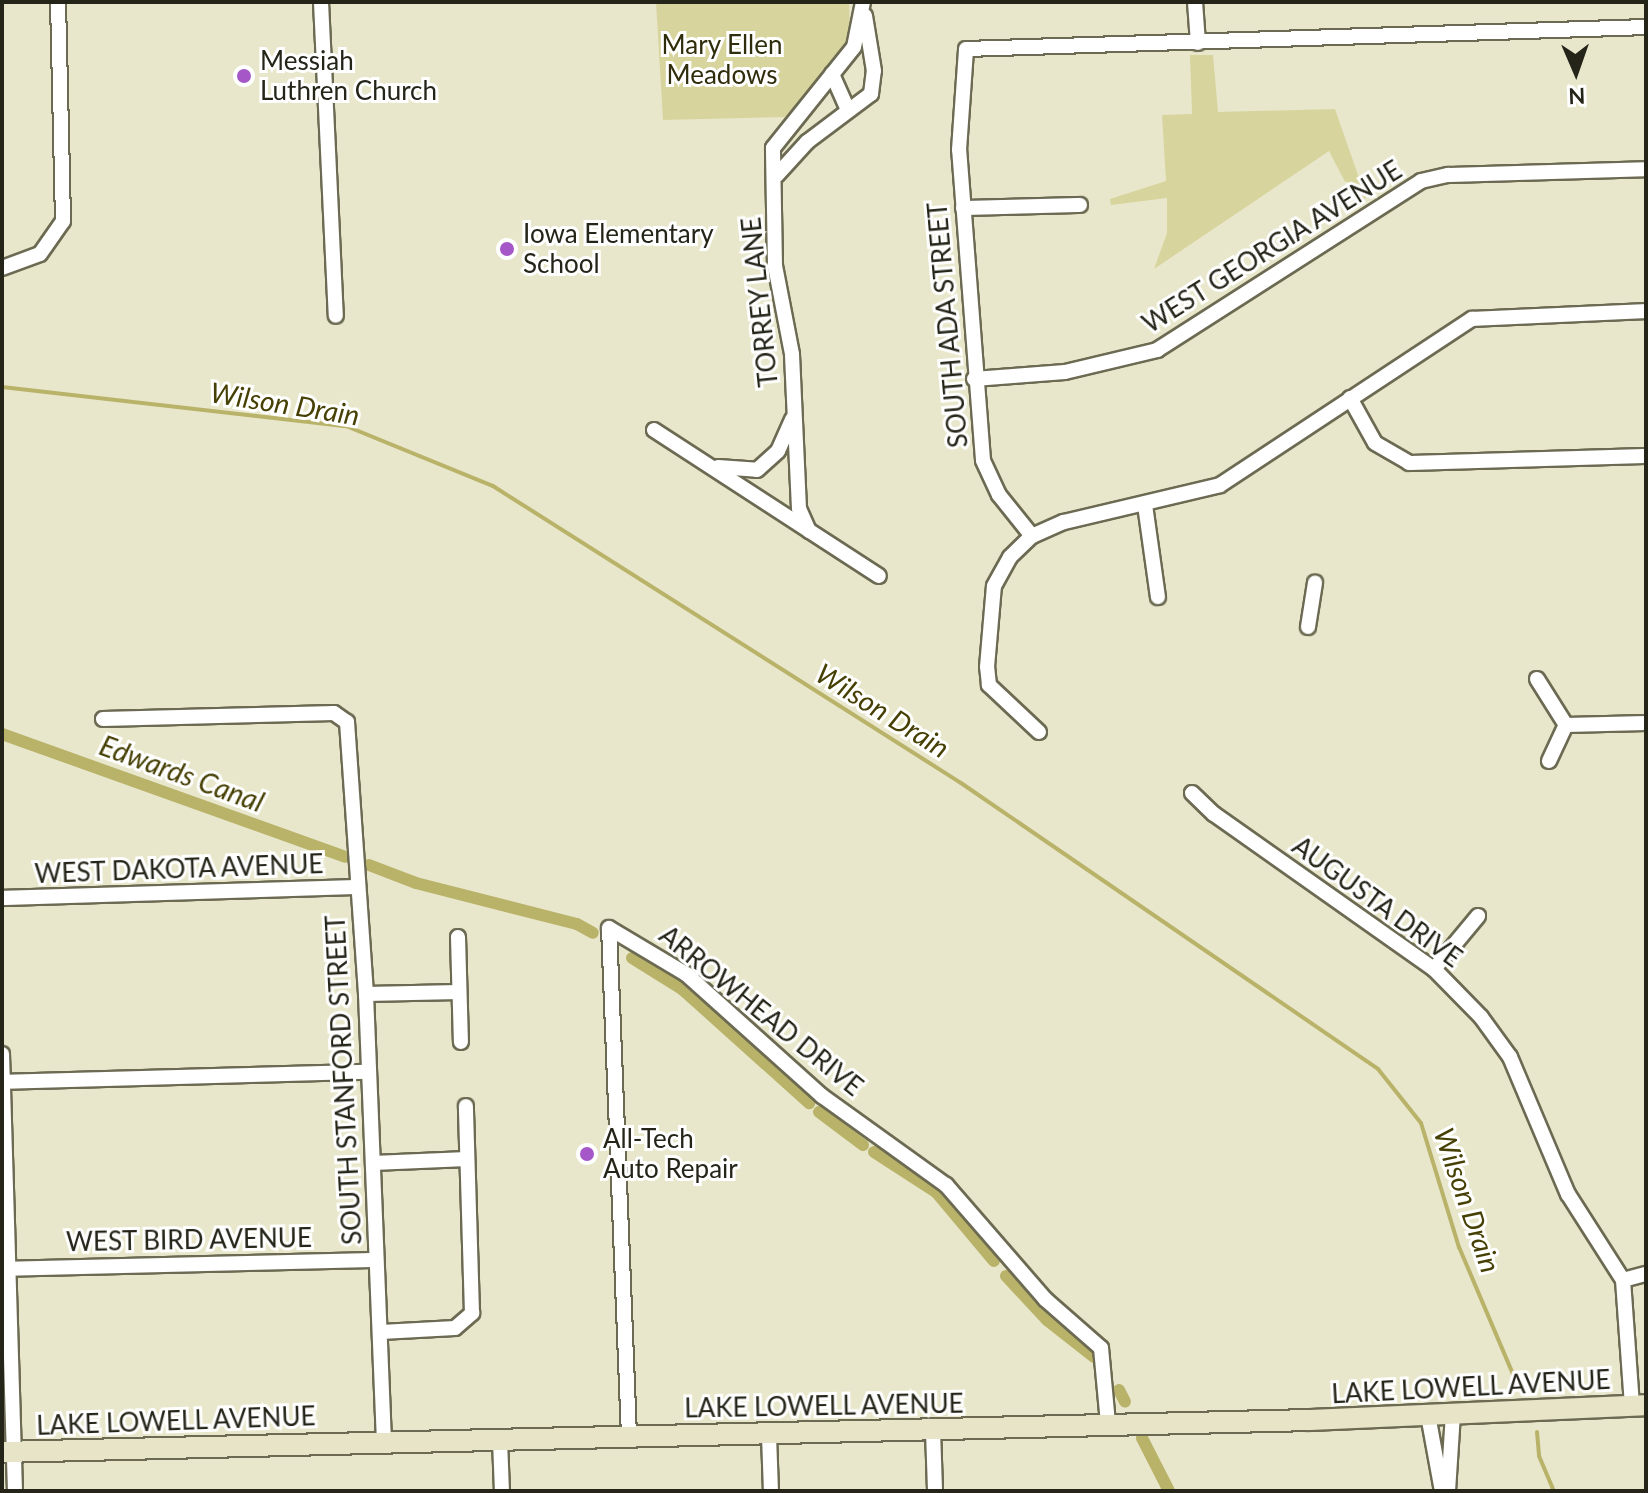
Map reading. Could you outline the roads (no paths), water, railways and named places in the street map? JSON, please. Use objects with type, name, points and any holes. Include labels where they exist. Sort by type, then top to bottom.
[{"type":"main road","name":"LAKE LOWELL AVENUE","points":[[7,1452],[384,1441],[769,1435],[1428,1415],[1639,1405]]},
{"type":"street","points":[[2,268],[40,254],[63,221],[58,2]]},
{"type":"street","points":[[321,2],[336,316]]},
{"type":"street","points":[[1195,2],[1198,43],[1646,27]]},
{"type":"street","points":[[777,175],[847,108],[874,87],[863,7]]},
{"type":"street","name":"TORREY LANE","points":[[809,531],[799,509],[792,354],[774,255],[777,175],[773,148],[854,47],[863,7]]},
{"type":"street","name":"SOUTH ADA STREET","points":[[1032,536],[999,495],[983,460],[974,379],[959,150],[966,49],[1049,42],[1198,43]]},
{"type":"street","points":[[832,74],[847,108]]},
{"type":"street","name":"WEST GEORGIA AVENUE","points":[[974,379],[1065,372],[1157,350],[1421,181],[1448,175],[1646,169]]},
{"type":"street","points":[[963,208],[1080,205]]},
{"type":"street","points":[[1039,732],[989,685],[987,632],[994,586],[1010,557],[1032,536],[1064,522],[1220,485],[1472,319],[1646,311]]},
{"type":"street","points":[[1350,398],[1375,443],[1409,463],[1646,456]]},
{"type":"street","points":[[706,464],[757,470],[778,451],[795,410]]},
{"type":"street","points":[[654,430],[879,576]]},
{"type":"street","points":[[1145,505],[1158,597]]},
{"type":"street","points":[[1308,627],[1315,583]]},
{"type":"street","points":[[1537,679],[1566,725]]},
{"type":"street","name":"SOUTH STANFORD STREET","points":[[103,719],[345,717],[366,994],[384,1441]]},
{"type":"street","points":[[1566,725],[1646,723]]},
{"type":"street","points":[[1549,761],[1566,725]]},
{"type":"street","name":"AUGUSTA DRIVE","points":[[1192,793],[1214,814],[1434,969],[1481,1017],[1510,1057],[1568,1194],[1623,1280],[1639,1405]]},
{"type":"street","name":"WEST DAKOTA AVENUE","points":[[2,898],[357,887]]},
{"type":"street","points":[[1434,969],[1478,916]]},
{"type":"street","name":"ARROWHEAD DRIVE","points":[[629,1436],[609,928],[686,974],[822,1096],[946,1185],[1045,1299],[1101,1348],[1108,1424]]},
{"type":"street","points":[[458,937],[461,1042]]},
{"type":"street","points":[[366,994],[459,992]]},
{"type":"street","points":[[2,1054],[7,1452],[15,1491]]},
{"type":"street","points":[[2,1082],[369,1072]]},
{"type":"street","points":[[381,1332],[455,1328],[472,1313],[466,1106]]},
{"type":"street","points":[[374,1163],[466,1159]]},
{"type":"street","name":"WEST BIRD AVENUE","points":[[5,1269],[376,1260]]},
{"type":"street","points":[[1623,1280],[1646,1274]]},
{"type":"street","points":[[1445,1491],[1453,1414]]},
{"type":"street","points":[[1428,1415],[1445,1491]]},
{"type":"street","points":[[933,1430],[935,1491]]},
{"type":"street","points":[[769,1435],[771,1491]]},
{"type":"street","points":[[500,1440],[502,1491]]},
{"type":"waterway","name":"Wilson Drain","points":[[2,387],[346,426],[493,486],[961,783],[1378,1069],[1421,1123],[1459,1247],[1516,1381]]},
{"type":"waterway","name":"Edwards Canal","points":[[2,734],[345,857]]},
{"type":"waterway","name":"Edwards Canal","points":[[369,865],[416,883],[577,924],[593,933]]},
{"type":"waterway","name":"Edwards Canal","points":[[632,958],[682,989],[809,1103]]},
{"type":"waterway","name":"Edwards Canal","points":[[819,1112],[863,1145]]},
{"type":"waterway","name":"Edwards Canal","points":[[874,1152],[936,1192],[994,1261]]},
{"type":"waterway","name":"Edwards Canal","points":[[1006,1276],[1047,1320],[1094,1357]]},
{"type":"waterway","name":"Edwards Canal","points":[[1119,1390],[1125,1402]]},
{"type":"waterway","name":"Wilson Drain","points":[[1537,1432],[1539,1456],[1554,1491]]},
{"type":"waterway","name":"Edwards Canal","points":[[1142,1438],[1169,1491]]},
{"type":"place","name":"Messiah Luthren Church","points":[[244,76]]},
{"type":"place","name":"Iowa Elementary School","points":[[507,249]]},
{"type":"place","name":"All-Tech Auto Repair","points":[[587,1154]]},
{"type":"park label","name":"Mary Ellen Meadows","points":[[722,60]]}]
